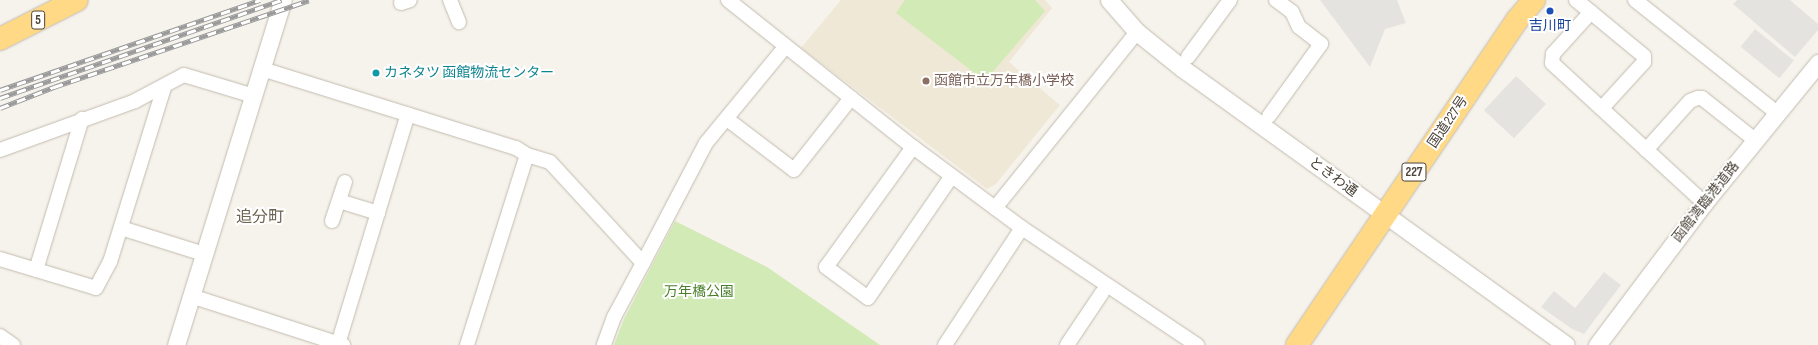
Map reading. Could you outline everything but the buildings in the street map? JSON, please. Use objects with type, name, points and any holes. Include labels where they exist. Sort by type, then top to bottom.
[{"type":"highway","name":"5","points":[[0,39],[77,0]]},
{"type":"highway","name":"国道227号","points":[[1296,345],[1534,0]]},
{"type":"street","points":[[176,345],[283,0]]},
{"type":"street","points":[[450,0],[459,22]]},
{"type":"street","points":[[728,0],[785,47],[1022,228],[1197,345]]},
{"type":"street","name":"ときわ通","points":[[1109,0],[1137,32],[1385,215],[1566,345]]},
{"type":"street","points":[[1188,57],[1230,0]]},
{"type":"street","points":[[1269,116],[1321,44],[1298,27],[1292,12],[1276,0]]},
{"type":"street","points":[[1576,0],[1643,52],[1645,59],[1602,108]]},
{"type":"street","points":[[1635,0],[1777,113]]},
{"type":"street","points":[[1591,12],[1553,54],[1551,60],[1704,203]]},
{"type":"street","points":[[995,208],[1137,32]]},
{"type":"street","points":[[604,345],[614,317],[706,144],[785,47]]},
{"type":"street","name":"函館湾臨港道路","points":[[1598,345],[1704,203],[1818,63]]},
{"type":"street","points":[[262,69],[516,148],[527,155],[550,162],[643,263]]},
{"type":"street","points":[[0,150],[135,101],[164,88],[184,75],[254,96]]},
{"type":"street","points":[[0,259],[96,288],[110,262],[164,88]]},
{"type":"street","points":[[727,119],[794,170],[851,98]]},
{"type":"street","points":[[1646,150],[1690,101],[1698,98],[1702,98],[1755,140]]},
{"type":"street","points":[[191,296],[340,344],[408,114]]},
{"type":"street","points":[[36,270],[82,119]]},
{"type":"street","points":[[914,147],[826,267],[868,298],[952,176]]},
{"type":"street","points":[[466,345],[527,155]]},
{"type":"street","points":[[332,221],[345,182]]},
{"type":"street","points":[[339,201],[378,213]]},
{"type":"street","points":[[121,228],[204,254]]},
{"type":"street","points":[[945,345],[1022,228]]},
{"type":"street","points":[[1067,345],[1102,293]]},
{"type":"street","points":[[0,336],[13,345]]},
{"type":"shaded area","points":[[841,0],[1045,0],[1052,8],[1009,62],[1060,105],[996,184],[987,189],[801,48]]},
{"type":"shaded area","points":[[1320,0],[1397,0],[1406,23],[1385,29],[1370,67]]},
{"type":"shaded area","points":[[1737,0],[1790,0],[1818,24],[1818,30],[1795,57],[1733,4]]},
{"type":"shaded area","points":[[1755,29],[1794,60],[1779,78],[1741,47]]},
{"type":"shaded area","points":[[1516,76],[1546,104],[1514,138],[1484,110]]},
{"type":"shaded area","points":[[1604,272],[1621,285],[1584,334],[1572,329],[1541,307],[1554,291],[1575,308]]},
{"type":"green space","points":[[905,0],[1035,0],[1045,11],[985,81],[896,13]]},
{"type":"green space","name":"万年橋公園","points":[[675,221],[767,267],[880,345],[614,345],[624,319]]},
{"type":"railway","points":[[0,90],[260,0]]},
{"type":"railway","points":[[0,98],[281,0]]},
{"type":"railway","points":[[0,108],[54,87],[309,0]]},
{"type":"place","name":"吉川町","points":[[1550,11]]},
{"type":"place","name":"カネタツ 函館物流センター","points":[[376,73]]},
{"type":"place","name":"函館市立万年橋小学校","points":[[926,81]]},
{"type":"district","name":"追分町","points":[[260,218]]}]
